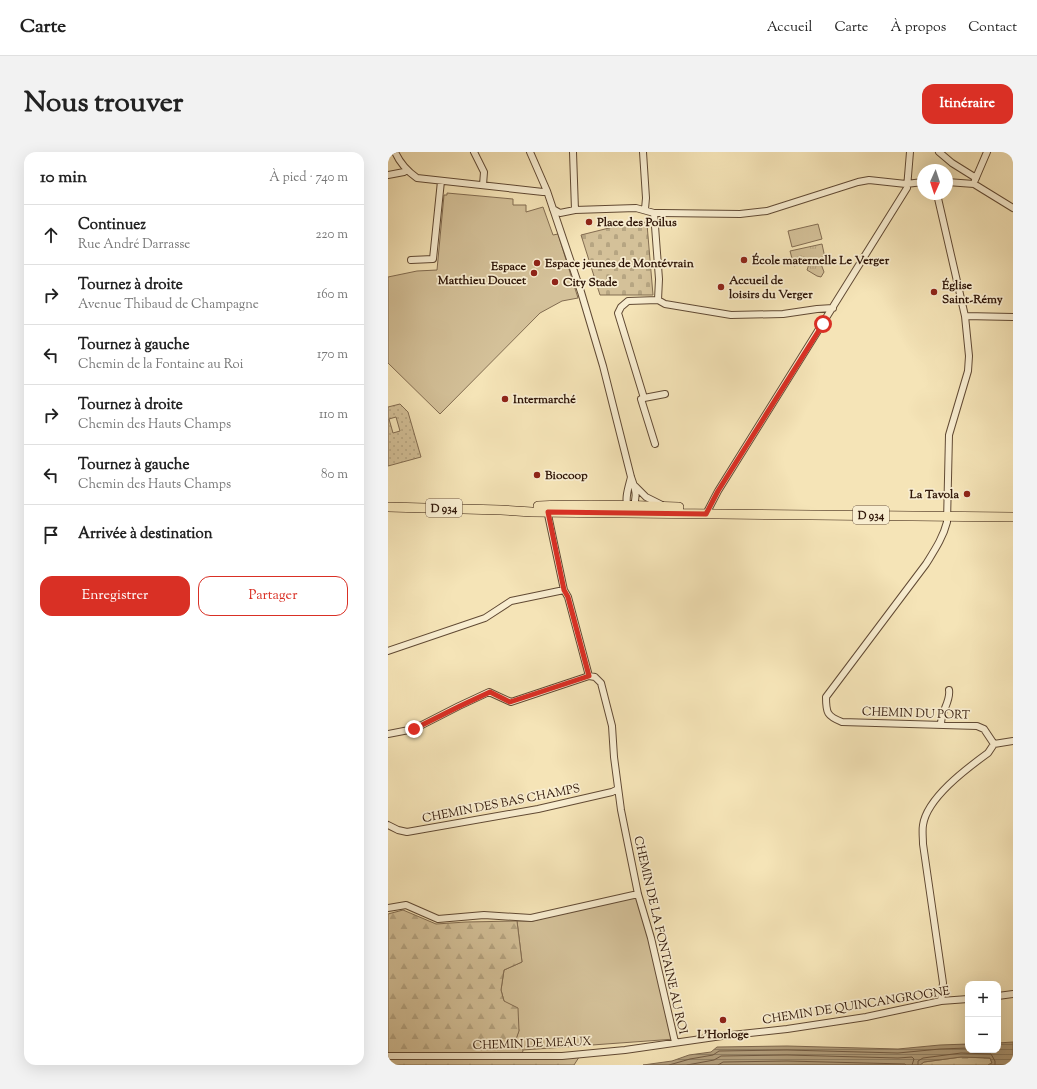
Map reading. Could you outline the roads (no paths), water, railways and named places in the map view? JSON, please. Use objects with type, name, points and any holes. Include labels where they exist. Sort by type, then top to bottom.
[{"type":"main road","name":"D 934","points":[[388,507],[532,512],[547,509],[630,508],[794,514],[1013,517]]},
{"type":"main road","points":[[630,508],[665,507],[708,511]]},
{"type":"street","points":[[395,152],[398,159],[407,170],[417,178],[483,186],[543,192],[547,191]]},
{"type":"street","points":[[474,152],[484,172],[483,186]]},
{"type":"street","points":[[530,152],[547,191],[574,270],[603,366],[631,477],[635,486],[636,492],[630,508]]},
{"type":"street","points":[[574,152],[575,210]]},
{"type":"street","points":[[643,152],[646,198],[644,209]]},
{"type":"street","points":[[708,511],[718,491],[907,188],[906,184],[910,152]]},
{"type":"street","points":[[939,152],[975,181],[1013,208]]},
{"type":"street","points":[[975,181],[987,152]]},
{"type":"street","points":[[388,175],[407,170]]},
{"type":"street","points":[[553,209],[560,213],[575,210],[636,208],[654,213],[749,214],[774,209],[858,182],[880,180],[906,184],[917,183]]},
{"type":"street","points":[[411,260],[433,259],[441,181]]},
{"type":"street","points":[[953,182],[975,181]]},
{"type":"street","points":[[938,200],[965,316],[969,356],[968,371],[949,435],[948,516]]},
{"type":"street","points":[[654,213],[659,279],[658,300]]},
{"type":"street","points":[[654,444],[641,399],[644,398],[618,313],[621,307],[628,301],[658,300],[665,304],[731,316],[783,314],[833,308]]},
{"type":"street","points":[[965,316],[1013,317]]},
{"type":"street","points":[[644,398],[665,394]]},
{"type":"street","points":[[630,508],[627,497],[631,477]]},
{"type":"street","points":[[635,486],[646,497],[665,507]]},
{"type":"street","points":[[388,734],[414,729],[490,692],[510,702],[589,676],[568,597],[564,590],[547,509]]},
{"type":"street","name":"CHEMIN DU PORT","points":[[948,516],[945,530],[926,564],[826,697],[826,710],[829,714],[842,722],[977,726],[984,729],[994,744]]},
{"type":"street","points":[[388,651],[485,618],[511,602],[564,590]]},
{"type":"street","name":"CHEMIN DE LA FONTAINE AU ROI","points":[[589,676],[594,677],[601,683],[612,726],[614,757],[621,810],[638,894],[651,938],[675,1042]]},
{"type":"street","points":[[941,724],[942,713],[950,696],[949,690]]},
{"type":"street","points":[[941,1001],[943,983],[923,844],[923,825],[928,811],[937,797],[988,754],[994,744],[1013,741]]},
{"type":"street","name":"CHEMIN DES BAS CHAMPS","points":[[388,825],[406,832],[538,809],[612,792],[618,789]]},
{"type":"street","points":[[388,908],[406,905],[438,919],[484,915],[531,918],[638,894]]},
{"type":"street","points":[[1001,996],[1013,994]]},
{"type":"street","name":"CHEMIN DE QUINCANGROGNE","points":[[675,1042],[795,1028],[866,1017],[941,1001],[965,999]]},
{"type":"street","name":"CHEMIN DE MEAUX","points":[[388,1056],[562,1056],[625,1050],[675,1042]]},
{"type":"water","points":[[1013,1042],[1013,1065],[988,1065],[992,1063],[990,1058],[961,1057],[924,1062],[920,1065],[643,1065],[672,1061],[689,1055],[711,1052],[717,1047],[787,1046],[898,1049],[965,1044],[965,1053],[1001,1053],[1001,1043]]},
{"type":"place","name":"Place des Poilus","points":[[589,222]]},
{"type":"place","name":"École maternelle Le Verger","points":[[744,260]]},
{"type":"place","name":"Espace jeunes de Montévrain","points":[[537,263]]},
{"type":"place","name":"Espace Matthieu Doucet","points":[[534,273]]},
{"type":"place","name":"City Stade","points":[[555,282]]},
{"type":"place","name":"Accueil de loisirs du Verger","points":[[721,287]]},
{"type":"place","name":"Église Saint-Rémy","points":[[934,292]]},
{"type":"place","name":"Intermarché","points":[[505,399]]},
{"type":"place","name":"Biocoop","points":[[537,475]]},
{"type":"place","name":"La Tavola","points":[[967,494]]},
{"type":"place","name":"L'Horloge","points":[[723,1020]]}]
